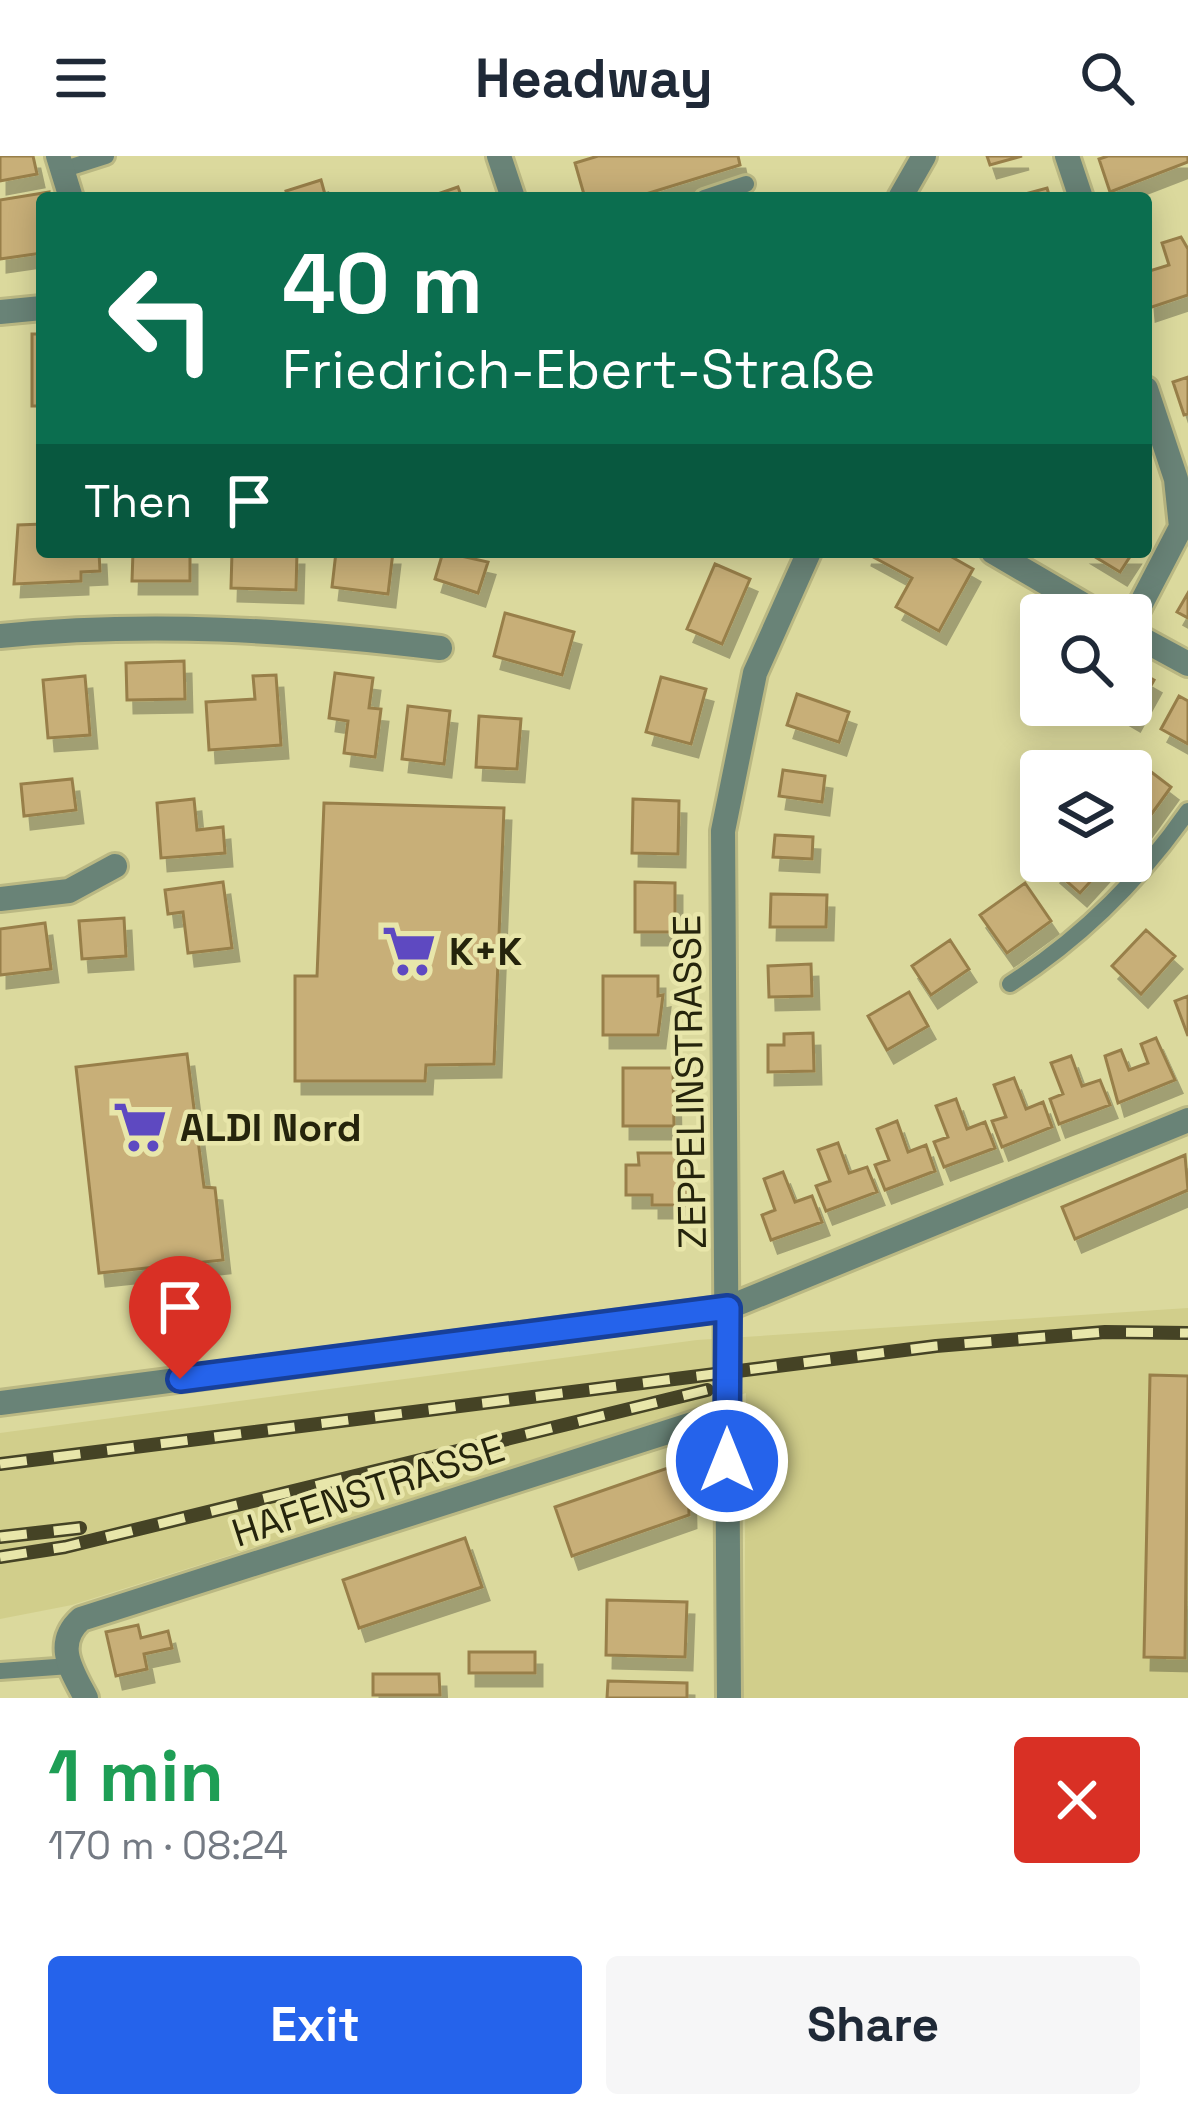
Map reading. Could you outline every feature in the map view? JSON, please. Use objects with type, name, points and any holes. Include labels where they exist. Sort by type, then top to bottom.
[{"type":"street","points":[[499,156],[511,192]]},
{"type":"street","points":[[903,192],[924,156]]},
{"type":"street","points":[[1067,156],[1079,192]]},
{"type":"street","points":[[60,163],[68,192]]},
{"type":"street","points":[[0,312],[36,309]]},
{"type":"street","points":[[1146,594],[1181,527],[1176,479],[1152,407]]},
{"type":"street","name":"ZEPPELINSTRASSE","points":[[729,1698],[723,832],[755,673],[805,558]]},
{"type":"street","points":[[1003,558],[1065,594]]},
{"type":"street","points":[[0,636],[72,628],[294,630],[440,648]]},
{"type":"street","points":[[1152,644],[1188,664]]},
{"type":"street","points":[[0,899],[69,891],[115,866]]},
{"type":"street","points":[[0,1402],[728,1308],[1188,1120]]},
{"type":"street","name":"HAFENSTRASSE","points":[[70,1666],[66,1639],[91,1615],[727,1413]]},
{"type":"street","points":[[70,1666],[86,1698]]},
{"type":"lane","points":[[60,163],[106,156]]},
{"type":"lane","points":[[722,192],[746,184]]},
{"type":"lane","points":[[1010,984],[1092,923],[1145,869],[1188,811]]},
{"type":"lane","points":[[0,1671],[70,1666]]},
{"type":"shaded area","points":[[1188,1308],[1188,1698],[744,1698],[746,1393],[72,1605],[0,1619],[0,1433],[697,1340]]},
{"type":"building","points":[[0,156],[33,156],[37,174],[0,181]]},
{"type":"building","points":[[598,156],[738,156],[740,165],[652,192],[583,192],[575,163]]},
{"type":"building","points":[[987,156],[1022,156],[990,165]]},
{"type":"building","points":[[1188,156],[1188,162],[1110,192],[1099,159]]},
{"type":"building","points":[[321,180],[324,192],[286,192]]},
{"type":"building","points":[[36,194],[36,254],[0,259],[0,200]]},
{"type":"building","points":[[1181,237],[1188,249],[1188,295],[1152,307],[1152,270],[1169,265],[1162,243]]},
{"type":"building","points":[[32,334],[36,334],[36,406],[32,406]]},
{"type":"building","points":[[1188,377],[1188,414],[1184,415],[1173,382]]},
{"type":"building","points":[[36,524],[36,558],[99,558],[100,571],[81,572],[81,581],[14,584],[18,525]]},
{"type":"building","points":[[133,558],[190,558],[190,581],[132,581]]},
{"type":"building","points":[[232,558],[297,558],[296,590],[231,588]]},
{"type":"building","points":[[335,558],[392,558],[388,594],[332,587]]},
{"type":"building","points":[[441,558],[488,562],[478,593],[435,579]]},
{"type":"building","points":[[875,558],[954,558],[973,569],[939,631],[896,607],[912,578]]},
{"type":"building","points":[[1097,558],[1129,558],[1120,572]]},
{"type":"building","points":[[715,564],[750,579],[722,644],[687,629]]},
{"type":"building","points":[[1188,593],[1188,618],[1177,612]]},
{"type":"building","points":[[505,613],[574,632],[562,675],[494,656]]},
{"type":"building","points":[[184,661],[185,699],[127,700],[126,663]]},
{"type":"building","points":[[335,673],[373,678],[369,708],[381,709],[375,757],[344,753],[348,721],[329,718]]},
{"type":"building","points":[[276,675],[281,745],[209,750],[206,702],[255,699],[253,676]]},
{"type":"building","points":[[85,676],[90,735],[48,738],[43,680]]},
{"type":"building","points":[[661,677],[706,689],[691,744],[646,732]]},
{"type":"building","points":[[797,694],[849,712],[839,742],[787,725]]},
{"type":"building","points":[[1179,696],[1188,701],[1188,744],[1161,729]]},
{"type":"building","points":[[408,706],[450,711],[444,764],[402,759]]},
{"type":"building","points":[[479,716],[521,719],[517,769],[476,767]]},
{"type":"building","points":[[783,770],[825,776],[822,802],[779,796]]},
{"type":"building","points":[[1152,773],[1171,787],[1152,813]]},
{"type":"building","points":[[72,779],[76,810],[24,816],[21,784]]},
{"type":"building","points":[[194,799],[197,830],[223,827],[225,853],[161,858],[157,803]]},
{"type":"building","points":[[633,799],[679,801],[678,854],[632,853]]},
{"type":"building","points":[[324,803],[504,808],[494,1064],[426,1065],[425,1081],[295,1081],[295,976],[317,976]]},
{"type":"building","points":[[775,835],[813,837],[812,859],[773,857]]},
{"type":"building","points":[[223,882],[232,948],[188,953],[183,912],[168,914],[165,890]]},
{"type":"building","points":[[635,882],[675,883],[675,932],[635,932]]},
{"type":"building","points":[[1068,882],[1090,882],[1080,893]]},
{"type":"building","points":[[1025,883],[1051,921],[1007,953],[980,915]]},
{"type":"building","points":[[771,894],[827,895],[826,927],[770,927]]},
{"type":"building","points":[[124,918],[126,956],[82,959],[79,921]]},
{"type":"building","points":[[45,923],[51,969],[0,975],[0,929]]},
{"type":"building","points":[[1146,930],[1175,956],[1141,994],[1112,966]]},
{"type":"building","points":[[950,940],[969,969],[931,995],[912,966]]},
{"type":"building","points":[[811,964],[812,996],[769,997],[768,966]]},
{"type":"building","points":[[603,976],[658,976],[658,996],[663,995],[658,1035],[603,1035]]},
{"type":"building","points":[[909,992],[928,1026],[887,1050],[868,1016]]},
{"type":"building","points":[[1188,996],[1188,1036],[1175,1001]]},
{"type":"building","points":[[813,1033],[814,1071],[768,1072],[768,1045],[784,1045],[784,1034]]},
{"type":"building","points":[[1156,1038],[1175,1080],[1118,1103],[1105,1056],[1121,1050],[1129,1070],[1148,1063],[1141,1044]]},
{"type":"building","name":"ALDI Nord","points":[[187,1054],[204,1187],[215,1188],[223,1260],[99,1273],[76,1067]]},
{"type":"building","points":[[1071,1056],[1082,1086],[1100,1080],[1110,1105],[1059,1124],[1050,1099],[1063,1094],[1051,1063]]},
{"type":"building","points":[[623,1068],[673,1068],[674,1126],[623,1126]]},
{"type":"building","points":[[1014,1078],[1026,1109],[1043,1102],[1052,1127],[1002,1147],[992,1121],[1006,1117],[994,1085]]},
{"type":"building","points":[[956,1099],[967,1129],[985,1122],[995,1148],[944,1167],[934,1142],[948,1137],[936,1106]]},
{"type":"building","points":[[897,1121],[908,1152],[926,1145],[935,1171],[885,1190],[875,1165],[889,1160],[877,1129]]},
{"type":"building","points":[[838,1143],[849,1173],[867,1167],[877,1192],[826,1211],[816,1186],[830,1181],[818,1150]]},
{"type":"building","points":[[638,1153],[687,1153],[687,1205],[652,1205],[652,1195],[626,1195],[626,1165],[639,1165]]},
{"type":"building","points":[[1185,1155],[1188,1190],[1075,1239],[1062,1207]]},
{"type":"building","points":[[783,1172],[795,1202],[812,1196],[822,1222],[771,1240],[762,1215],[775,1210],[764,1179]]},
{"type":"building","points":[[1150,1375],[1188,1376],[1185,1658],[1144,1657]]},
{"type":"building","points":[[688,1461],[689,1515],[572,1556],[555,1507]]},
{"type":"building","points":[[465,1538],[482,1587],[359,1628],[343,1580]]},
{"type":"building","points":[[607,1600],[687,1602],[685,1657],[606,1655]]},
{"type":"building","points":[[138,1625],[141,1638],[168,1631],[172,1648],[144,1654],[147,1669],[116,1676],[106,1632]]},
{"type":"building","points":[[469,1652],[535,1652],[535,1673],[469,1673]]},
{"type":"building","points":[[373,1674],[439,1674],[440,1695],[373,1695]]},
{"type":"building","points":[[608,1681],[687,1683],[687,1698],[607,1698]]},
{"type":"railway","points":[[0,1464],[936,1346],[1105,1332],[1188,1333]]},
{"type":"railway","points":[[0,1557],[65,1547],[707,1390]]},
{"type":"railway","points":[[0,1537],[80,1528]]},
{"type":"place","name":"K+K","points":[[409,951]]},
{"type":"place","name":"ALDI Nord","points":[[140,1127]]},
{"type":"route","points":[[180,1379],[728,1308],[727,1461]]}]
